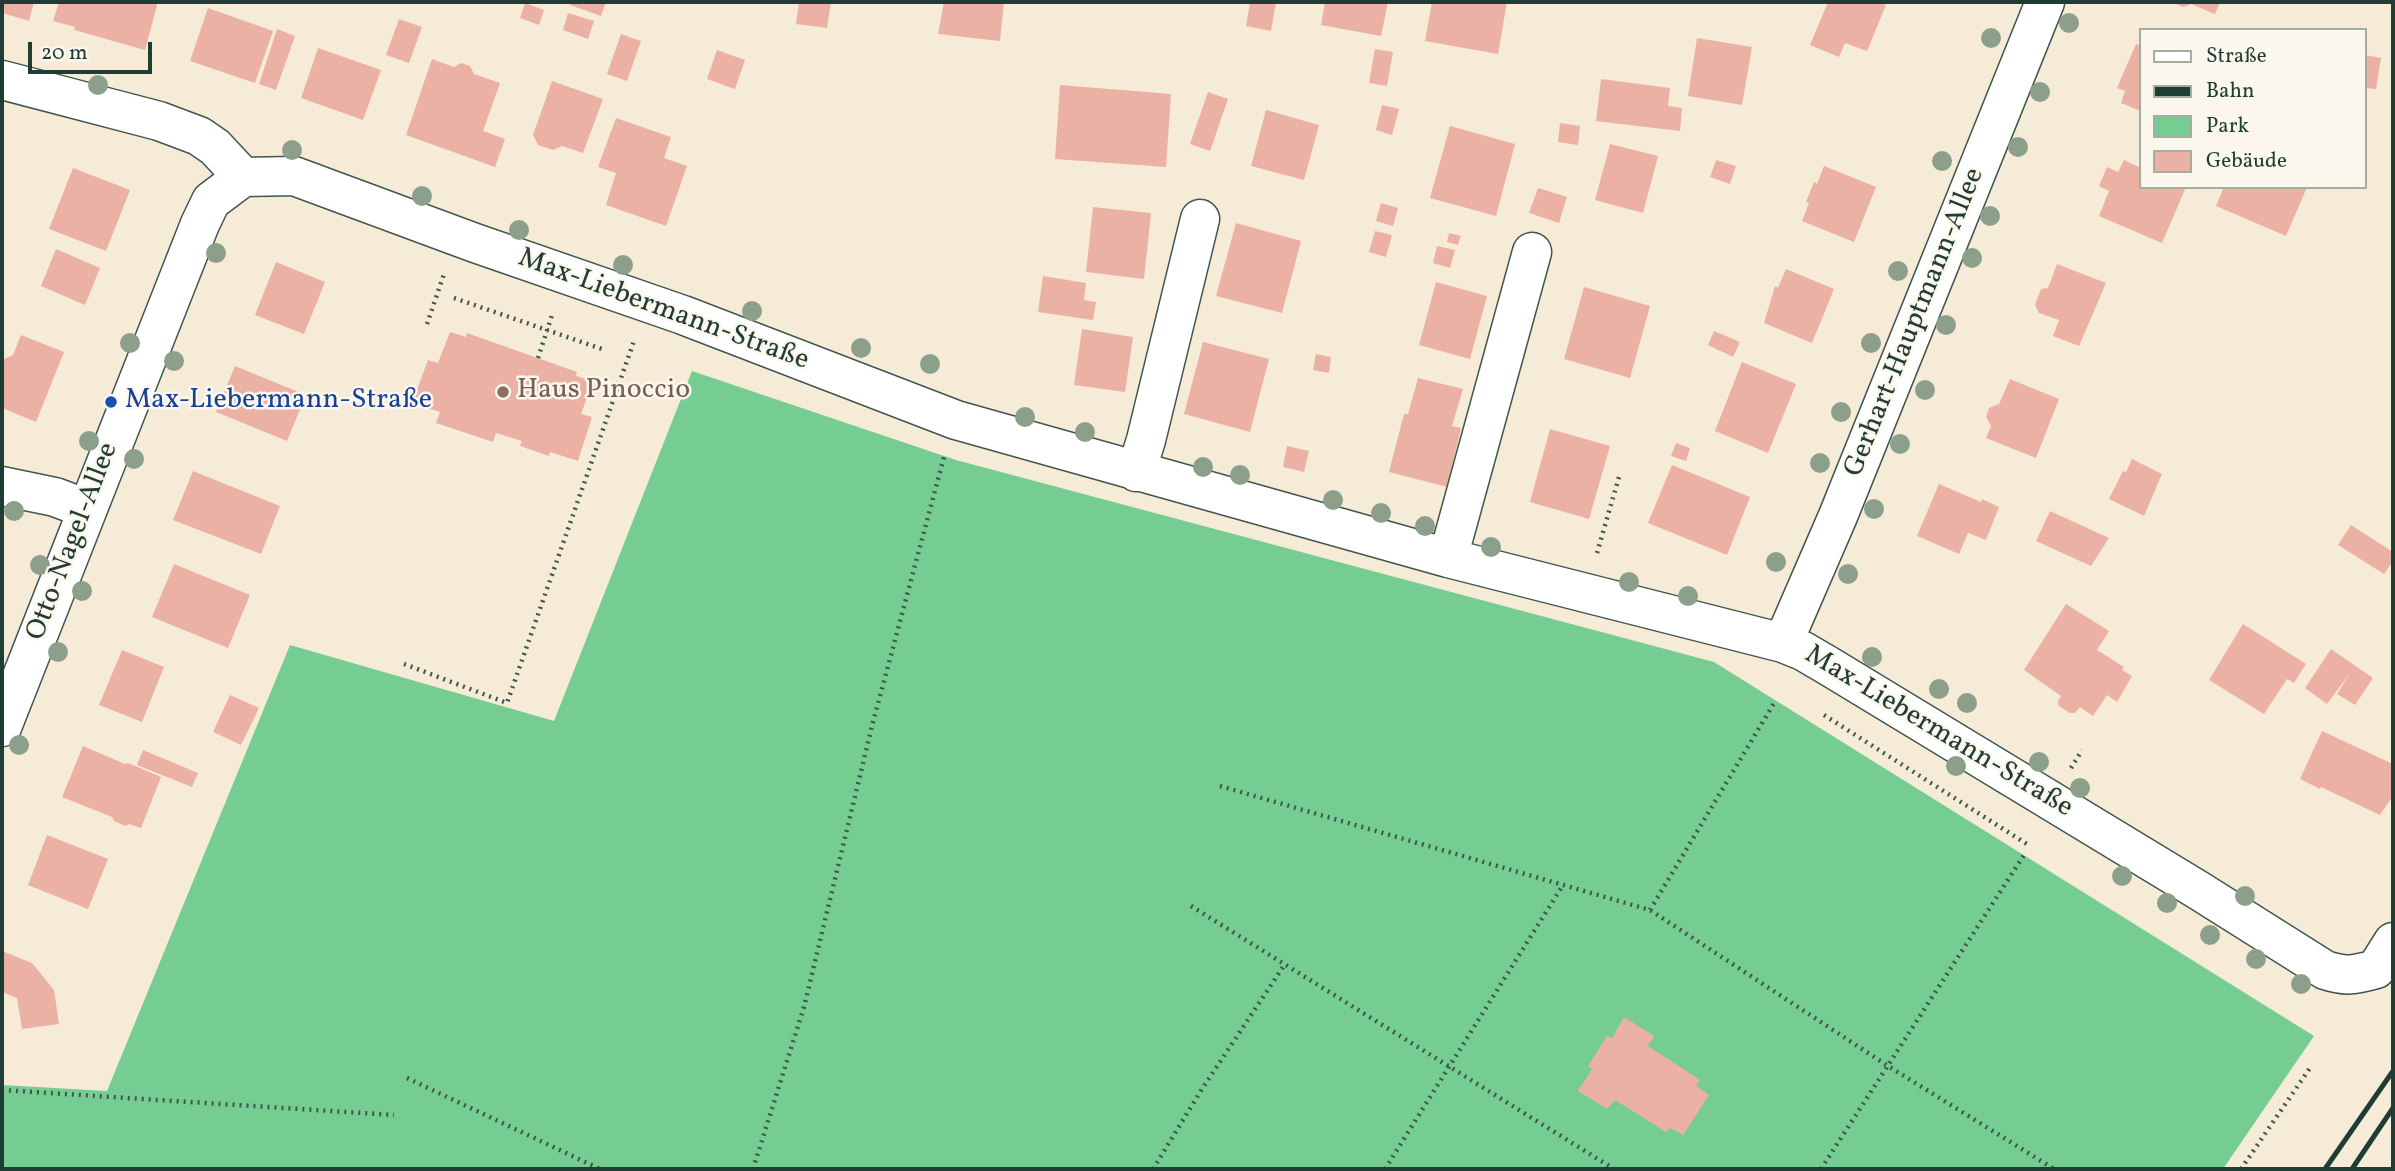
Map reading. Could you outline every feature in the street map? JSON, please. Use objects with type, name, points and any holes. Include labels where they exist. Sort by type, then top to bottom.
[{"type":"street","name":"Gerhart-Hauptmann-Allee","points":[[1783,643],[1838,516],[2045,2]]},
{"type":"street","points":[[2,80],[159,121],[189,132],[215,147],[243,177]]},
{"type":"street","name":"Max-Liebermann-Straße","points":[[243,177],[294,176],[475,243],[683,315],[956,420],[1448,558],[1803,650],[2325,970],[2341,976],[2376,969],[2393,942]]},
{"type":"street","name":"Otto-Nagel-Allee","points":[[2,727],[200,224],[211,201],[243,177]]},
{"type":"street","points":[[1136,472],[1200,219]]},
{"type":"street","points":[[1448,558],[1532,252]]},
{"type":"street","points":[[2,486],[55,497],[87,509]]},
{"type":"path","points":[[427,324],[444,273]]},
{"type":"path","points":[[454,298],[602,349]]},
{"type":"path","points":[[538,358],[553,311]]},
{"type":"path","points":[[404,664],[507,703],[634,340]]},
{"type":"path","points":[[753,1169],[804,1007],[872,726],[947,446]]},
{"type":"path","points":[[1594,562],[1619,477]]},
{"type":"path","points":[[1650,910],[1776,700]]},
{"type":"path","points":[[1818,711],[2030,846]]},
{"type":"path","points":[[1220,786],[1650,910],[1888,1066],[2054,1169]]},
{"type":"path","points":[[1821,1169],[2024,855]]},
{"type":"path","points":[[1385,1169],[1563,885]]},
{"type":"path","points":[[1191,906],[1614,1169]]},
{"type":"path","points":[[1153,1169],[1202,1089],[1285,964]]},
{"type":"path","points":[[2241,1169],[2312,1065]]},
{"type":"path","points":[[407,1078],[600,1169]]},
{"type":"path","points":[[2,1090],[394,1115]]},
{"type":"green space","points":[[692,371],[956,460],[1714,662],[2314,1036],[2223,1169],[2,1169],[2,1085],[107,1091],[290,645],[554,721]]},
{"type":"building","points":[[2,2],[34,2],[29,21],[2,13]]},
{"type":"building","points":[[59,2],[158,2],[145,50],[74,30],[75,27],[53,21]]},
{"type":"building","points":[[572,2],[606,2],[601,16],[570,5]]},
{"type":"building","points":[[799,2],[831,2],[827,28],[796,24]]},
{"type":"building","points":[[944,2],[1004,2],[1000,41],[938,34]]},
{"type":"building","points":[[1250,2],[1276,2],[1271,31],[1246,26]]},
{"type":"building","points":[[1325,2],[1388,2],[1381,36],[1321,25]]},
{"type":"building","points":[[1432,2],[1507,2],[1498,54],[1425,41]]},
{"type":"building","points":[[1828,2],[1877,2],[1886,5],[1867,51],[1845,43],[1839,57],[1810,45]]},
{"type":"building","points":[[2171,2],[2220,2],[2215,14],[2191,4],[2184,7]]},
{"type":"building","points":[[525,3],[544,10],[539,25],[520,18]]},
{"type":"building","points":[[208,8],[273,31],[255,83],[190,61]]},
{"type":"building","points":[[568,13],[594,21],[588,39],[563,30]]},
{"type":"building","points":[[399,19],[422,27],[409,63],[386,55]]},
{"type":"building","points":[[277,29],[295,36],[276,90],[259,84]]},
{"type":"building","points":[[621,34],[641,41],[627,81],[607,74]]},
{"type":"building","points":[[1697,38],[1752,47],[1742,105],[1688,96]]},
{"type":"building","points":[[2136,44],[2140,46],[2140,111],[2121,103],[2125,91],[2117,88]]},
{"type":"building","points":[[318,48],[381,70],[363,120],[301,98]]},
{"type":"building","points":[[1375,49],[1393,52],[1387,86],[1369,83]]},
{"type":"building","points":[[717,50],[745,60],[735,89],[707,79]]},
{"type":"building","points":[[2367,55],[2381,58],[2376,89],[2367,88]]},
{"type":"building","points":[[432,59],[454,67],[461,63],[470,66],[474,74],[500,83],[483,131],[505,139],[495,167],[406,135]]},
{"type":"building","points":[[1601,79],[1670,88],[1668,106],[1682,108],[1680,131],[1596,121]]},
{"type":"building","points":[[552,81],[603,99],[583,153],[562,146],[553,150],[538,145],[533,135]]},
{"type":"building","points":[[1060,85],[1171,94],[1166,167],[1055,159]]},
{"type":"building","points":[[1208,92],[1228,99],[1210,151],[1190,144]]},
{"type":"building","points":[[1382,105],[1399,109],[1392,135],[1376,130]]},
{"type":"building","points":[[1266,110],[1319,125],[1304,180],[1251,166]]},
{"type":"building","points":[[616,118],[671,137],[664,158],[687,166],[666,226],[606,205],[616,173],[598,167]]},
{"type":"building","points":[[1560,123],[1580,126],[1578,145],[1558,142]]},
{"type":"building","points":[[1450,126],[1515,144],[1496,216],[1430,198]]},
{"type":"building","points":[[1610,144],[1658,156],[1643,213],[1595,200]]},
{"type":"building","points":[[1716,160],[1736,166],[1730,184],[1710,177]]},
{"type":"building","points":[[2124,160],[2140,168],[2140,189],[2185,189],[2162,243],[2099,216],[2109,191],[2099,186],[2107,167],[2118,172]]},
{"type":"building","points":[[1824,166],[1876,187],[1854,242],[1802,221],[1814,182],[1817,184]]},
{"type":"building","points":[[73,168],[130,190],[106,251],[49,229]]},
{"type":"building","points":[[1538,188],[1567,197],[1559,223],[1529,213]]},
{"type":"building","points":[[2223,189],[2306,189],[2286,236],[2216,206]]},
{"type":"building","points":[[1381,203],[1398,208],[1393,226],[1376,221]]},
{"type":"building","points":[[1093,207],[1151,213],[1144,279],[1086,272]]},
{"type":"building","points":[[1236,223],[1301,241],[1282,313],[1216,296]]},
{"type":"building","points":[[1375,231],[1392,235],[1386,257],[1369,252]]},
{"type":"building","points":[[1449,233],[1461,236],[1458,245],[1447,242]]},
{"type":"building","points":[[1437,246],[1455,250],[1450,268],[1433,263]]},
{"type":"building","points":[[56,249],[100,268],[85,305],[41,286]]},
{"type":"building","points":[[276,262],[325,282],[304,334],[255,315]]},
{"type":"building","points":[[2057,264],[2106,283],[2079,346],[2053,336],[2059,320],[2039,313],[2035,305],[2041,289],[2048,288]]},
{"type":"building","points":[[1786,269],[1834,289],[1812,343],[1764,323],[1775,286],[1778,288]]},
{"type":"building","points":[[1043,276],[1086,283],[1084,300],[1096,302],[1093,320],[1038,312]]},
{"type":"building","points":[[1436,282],[1487,296],[1470,359],[1419,345]]},
{"type":"building","points":[[1584,287],[1650,306],[1630,378],[1564,359]]},
{"type":"building","points":[[1082,329],[1133,337],[1125,392],[1074,385]]},
{"type":"building","points":[[1714,331],[1740,342],[1733,357],[1708,345]]},
{"type":"building","name":"Haus Pinoccio","points":[[450,332],[466,337],[467,333],[577,372],[576,376],[593,381],[581,414],[592,417],[578,461],[550,452],[549,456],[520,446],[522,441],[496,433],[493,442],[436,423],[440,412],[412,403],[428,360],[438,363]]},
{"type":"building","points":[[21,335],[64,352],[36,422],[2,408],[2,360],[13,355]]},
{"type":"building","points":[[1203,342],[1269,359],[1250,432],[1184,414]]},
{"type":"building","points":[[1316,354],[1331,357],[1329,373],[1313,370]]},
{"type":"building","points":[[1742,362],[1796,384],[1768,453],[1715,431]]},
{"type":"building","points":[[235,366],[306,395],[287,441],[216,412]]},
{"type":"building","points":[[1418,378],[1463,389],[1452,426],[1461,428],[1447,487],[1389,472],[1404,414],[1408,414]]},
{"type":"building","points":[[2010,379],[2059,399],[2036,458],[1986,438],[1991,426],[1986,417],[1989,408],[1999,404]]},
{"type":"building","points":[[1550,429],[1610,446],[1589,519],[1530,502]]},
{"type":"building","points":[[1676,443],[1690,448],[1686,461],[1671,456]]},
{"type":"building","points":[[1287,446],[1309,451],[1304,472],[1283,467]]},
{"type":"building","points":[[2132,459],[2162,474],[2144,516],[2109,499]]},
{"type":"building","points":[[1672,465],[1750,497],[1727,555],[1648,523]]},
{"type":"building","points":[[193,471],[280,506],[261,554],[173,520]]},
{"type":"building","points":[[1939,484],[1999,507],[1986,540],[1968,533],[1959,554],[1917,536]]},
{"type":"building","points":[[2050,511],[2109,538],[2091,566],[2036,541]]},
{"type":"building","points":[[2351,525],[2393,552],[2393,561],[2384,574],[2338,545]]},
{"type":"building","points":[[174,564],[250,595],[228,648],[152,617]]},
{"type":"building","points":[[2066,604],[2109,631],[2097,650],[2124,667],[2122,670],[2132,676],[2117,702],[2107,695],[2093,716],[2080,707],[2075,713],[2070,713],[2059,706],[2061,696],[2024,670]]},
{"type":"building","points":[[2243,624],[2306,664],[2294,683],[2287,679],[2264,714],[2209,680]]},
{"type":"building","points":[[2331,649],[2373,678],[2355,705],[2337,694],[2350,673],[2327,704],[2305,688]]},
{"type":"building","points":[[122,650],[164,667],[142,722],[99,705]]},
{"type":"building","points":[[230,695],[259,708],[241,745],[213,732]]},
{"type":"building","points":[[2322,731],[2393,764],[2393,796],[2380,815],[2300,779]]},
{"type":"building","points":[[83,746],[161,777],[141,828],[129,824],[125,826],[114,821],[112,817],[62,797]]},
{"type":"building","points":[[143,750],[198,773],[192,787],[137,765]]},
{"type":"building","points":[[47,835],[108,859],[88,909],[28,885]]},
{"type":"building","points":[[2,951],[32,963],[54,990],[59,1024],[22,1029],[17,998],[2,992]]},
{"type":"building","points":[[1624,1017],[1654,1036],[1648,1046],[1700,1080],[1696,1086],[1709,1095],[1683,1135],[1670,1128],[1666,1132],[1615,1100],[1607,1109],[1578,1091],[1592,1069],[1588,1066],[1607,1036],[1612,1038]]},
{"type":"railway","points":[[2325,1169],[2393,1071]]},
{"type":"railway","points":[[2352,1169],[2393,1108]]},
{"type":"place","name":"Haus Pinoccio","points":[[503,392]]},
{"type":"place","name":"Max-Liebermann-Straße","points":[[111,402]]}]
